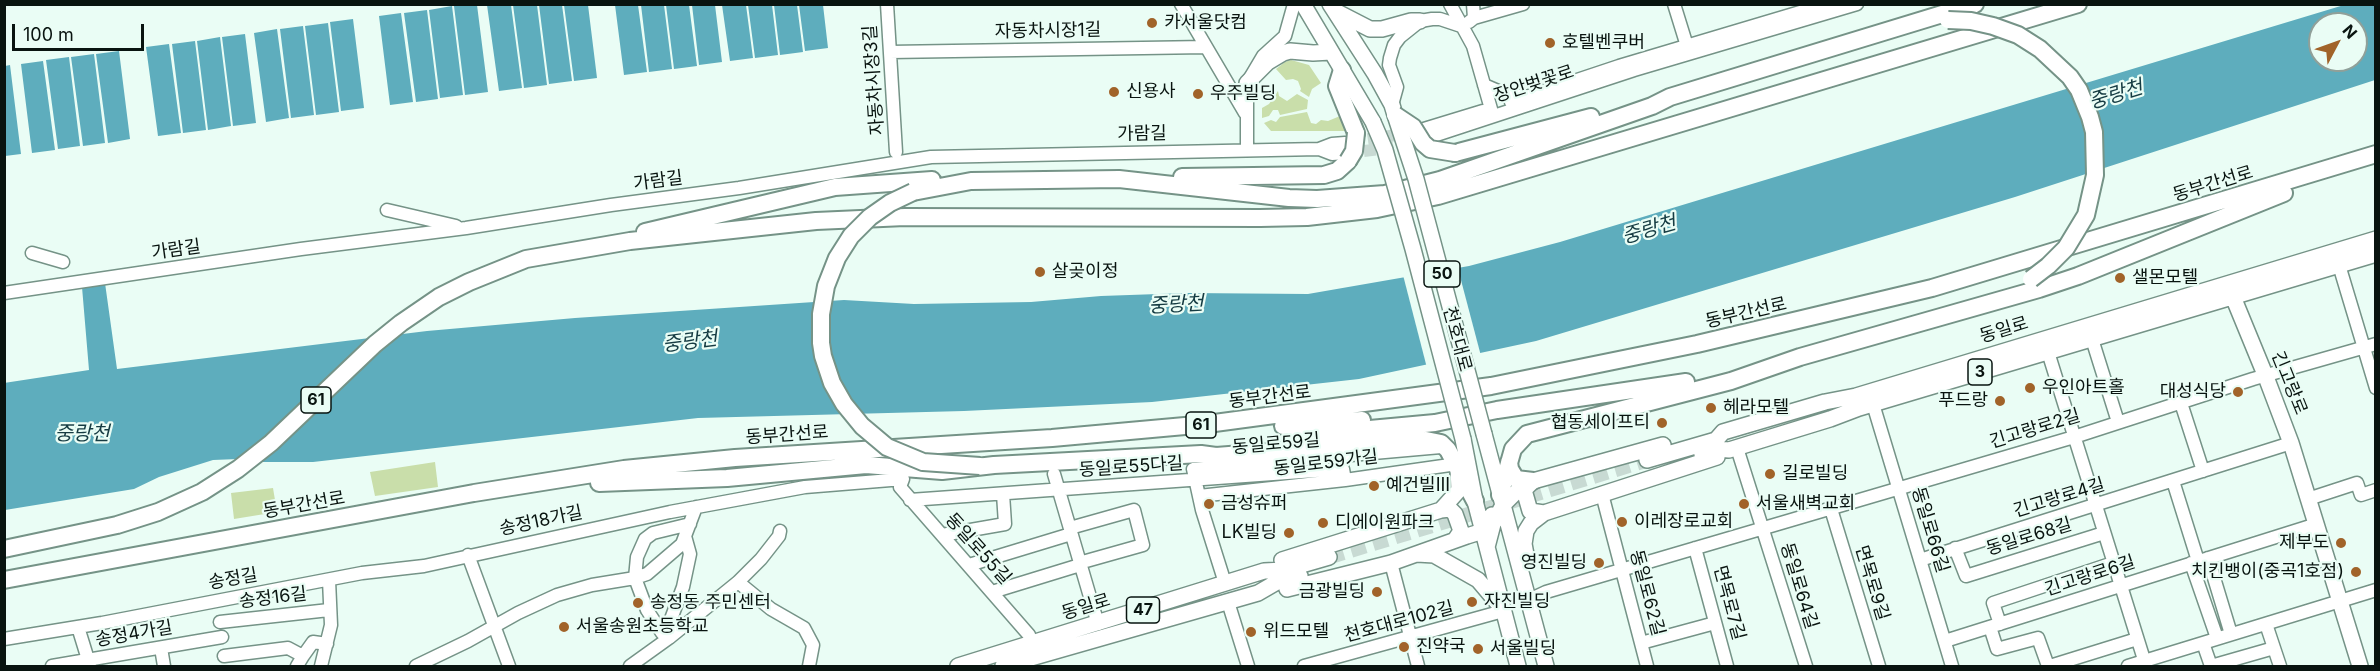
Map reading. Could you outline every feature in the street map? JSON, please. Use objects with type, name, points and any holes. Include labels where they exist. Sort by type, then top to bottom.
[{"type":"highway","points":[[1896,30],[1911,23],[1975,4]]},
{"type":"highway","name":"61","points":[[4,549],[99,530],[158,512],[221,481],[272,443],[344,373],[401,323],[439,297],[526,259],[586,247],[816,221],[928,217],[1260,218],[1307,216],[1377,208],[1438,196],[2078,4]]},
{"type":"highway","points":[[1393,110],[1413,126],[1423,143],[1430,149],[1455,153],[1670,97],[1896,30],[1948,20],[1971,21],[1994,26],[2018,35],[2040,49],[2070,77],[2079,90],[2094,132],[2095,175],[2086,215],[2066,248],[2031,279],[1979,305]]},
{"type":"highway","points":[[586,247],[677,223],[835,187],[955,179],[970,181],[1324,175],[1336,171],[1348,148],[1336,86],[1342,70]]},
{"type":"highway","points":[[1119,179],[1289,198],[1344,198],[1385,194],[1440,180],[1652,106],[1670,97]]},
{"type":"highway","name":"동부간선로","points":[[4,580],[550,480],[624,469],[735,458],[938,446],[1207,424],[1491,386],[1778,326],[1993,271],[2376,154]]},
{"type":"highway","points":[[1501,500],[1513,449],[1527,434],[1731,381],[1758,370],[2003,300],[2078,276],[2272,198],[2350,162]]},
{"type":"highway","points":[[970,181],[914,192],[890,203],[870,218],[852,236],[837,258],[826,286],[820,314],[823,356],[832,383],[844,404],[862,426],[887,447],[923,462],[987,466],[1201,454],[1359,430],[1435,423],[1472,415],[1758,370]]},
{"type":"highway","points":[[1207,424],[1257,428],[1392,417],[1435,418],[1472,415]]},
{"type":"highway","points":[[1201,454],[1215,456],[1415,441],[1435,442],[1444,446],[1457,464],[1475,501]]},
{"type":"highway","points":[[1509,462],[1516,479],[1533,481]]},
{"type":"highway","points":[[550,480],[599,483],[702,480],[854,466],[926,471],[966,470],[987,466]]},
{"type":"main road","name":"천호대로","points":[[1303,4],[1373,122],[1384,150],[1413,249],[1463,440],[1475,501],[1518,666]]},
{"type":"main road","points":[[1332,8],[1370,28],[1382,29],[1411,21],[1420,21]]},
{"type":"main road","name":"천호대로","points":[[1332,8],[1393,110],[1419,190],[1546,666]]},
{"type":"main road","points":[[1247,83],[1268,62],[1283,53],[1290,51],[1331,52]]},
{"type":"main road","name":"동일로","points":[[2376,239],[2229,290],[2160,319],[1873,404],[1733,449],[1718,449],[1648,465],[1716,440],[1723,432],[1825,402],[1856,396],[2176,298],[2229,290],[2339,265],[2376,254]]},
{"type":"main road","name":"긴고랑로","points":[[2229,290],[2291,443],[2360,666]]},
{"type":"main road","points":[[2160,319],[2170,308],[2182,304],[2181,300],[2176,298]]},
{"type":"main road","points":[[1258,593],[1279,591],[1391,563],[1483,531],[1501,500],[1533,481],[1713,430],[1723,432]]},
{"type":"main road","points":[[1441,510],[1459,490],[1457,464],[1463,440]]},
{"type":"main road","points":[[1525,584],[1526,531],[1531,523],[1544,513],[1721,456],[1733,449]]},
{"type":"main road","points":[[1533,481],[1524,490],[1530,511],[1544,513]]},
{"type":"main road","points":[[1487,547],[1501,500]]},
{"type":"main road","points":[[1264,571],[1280,561],[1441,510],[1450,509],[1455,514],[1461,531],[1455,540]]},
{"type":"main road","points":[[1414,555],[1434,555],[1478,580],[1503,611]]},
{"type":"main road","name":"동일로","points":[[958,666],[1264,571],[1331,562],[1276,582],[1258,593],[1022,664],[1002,666]]},
{"type":"street","name":"자동차시장3길","points":[[887,4],[896,152]]},
{"type":"street","points":[[1181,4],[1246,114]]},
{"type":"street","points":[[1247,150],[1247,83],[1263,56],[1285,36],[1294,4]]},
{"type":"street","points":[[1450,4],[1473,46],[1492,112]]},
{"type":"street","points":[[1473,4],[1474,18]]},
{"type":"street","points":[[1464,27],[1474,18],[1523,4]]},
{"type":"street","points":[[1674,4],[1687,46]]},
{"type":"street","name":"장안벚꽃로","points":[[1492,112],[1528,96],[1827,4]]},
{"type":"street","name":"장안벚꽃로","points":[[1427,133],[1857,4]]},
{"type":"street","points":[[1393,110],[1397,87],[1389,65],[1390,54],[1400,37],[1420,21],[1440,19],[1464,27]]},
{"type":"street","name":"자동차시장1길","points":[[890,52],[1206,47]]},
{"type":"street","points":[[1484,85],[1506,94],[1528,96]]},
{"type":"street","name":"가람길","points":[[4,293],[301,249],[466,228],[931,158],[1319,149],[1332,154],[1348,148]]},
{"type":"street","points":[[387,210],[466,228]]},
{"type":"street","points":[[32,253],[63,262]]},
{"type":"street","points":[[2339,265],[2362,348],[2376,388]]},
{"type":"street","points":[[2092,339],[2118,422]]},
{"type":"street","name":"긴고랑로2길","points":[[1529,600],[1546,592],[2074,437],[2253,379],[2376,344]]},
{"type":"street","points":[[2048,352],[2145,664]]},
{"type":"street","points":[[2181,403],[2203,471]]},
{"type":"street","name":"동일로66길","points":[[1873,404],[1952,666]]},
{"type":"street","name":"긴고랑로4길","points":[[1920,560],[2291,443]]},
{"type":"street","name":"동일로59길","points":[[1195,480],[1193,469],[1444,446]]},
{"type":"street","name":"동일로64길","points":[[1733,449],[1762,528],[1806,666]]},
{"type":"street","name":"동일로59가길","points":[[1199,496],[1345,480],[1457,464]]},
{"type":"street","name":"동일로55다길","points":[[910,500],[1343,469],[1345,480]]},
{"type":"street","points":[[1054,474],[1098,624]]},
{"type":"street","name":"동일로55길","points":[[903,479],[900,487],[910,500],[992,591],[1029,635],[1032,644]]},
{"type":"street","name":"송정18가길","points":[[468,555],[696,507],[805,487],[903,479]]},
{"type":"street","points":[[1195,480],[1226,583]]},
{"type":"street","points":[[2173,481],[2199,561],[2217,639]]},
{"type":"street","points":[[2308,499],[2357,483],[2361,495],[2376,490]]},
{"type":"street","points":[[942,535],[1005,524],[1003,494]]},
{"type":"street","name":"동일로62길","points":[[1602,494],[1647,666]]},
{"type":"street","points":[[416,666],[557,595],[647,574],[682,544],[696,507]]},
{"type":"street","name":"면목로9길","points":[[1831,509],[1879,666]]},
{"type":"street","points":[[969,565],[1134,510],[1143,545],[992,591]]},
{"type":"street","points":[[669,638],[662,633],[647,610],[635,578],[637,557],[645,539],[653,533],[690,524]]},
{"type":"street","name":"긴고랑로6길","points":[[1945,641],[2317,524]]},
{"type":"street","points":[[630,666],[669,638],[738,582],[761,559],[779,536],[780,531]]},
{"type":"street","name":"동일로68길","points":[[1955,548],[1966,576],[2104,533]]},
{"type":"street","points":[[669,638],[671,620],[683,587],[690,554],[685,536]]},
{"type":"street","name":"면목로7길","points":[[1695,548],[1727,666]]},
{"type":"street","points":[[468,555],[509,666]]},
{"type":"street","name":"송정길","points":[[4,639],[362,573],[424,566],[468,555]]},
{"type":"street","points":[[2199,561],[2232,634]]},
{"type":"street","points":[[1391,563],[1418,666]]},
{"type":"street","points":[[2113,563],[1993,603],[1997,649],[2038,638],[2049,666],[2137,639]]},
{"type":"street","points":[[321,666],[331,625],[329,580]]},
{"type":"street","points":[[738,582],[771,609],[804,628],[813,645],[809,666]]},
{"type":"street","points":[[2128,666],[2145,664],[2203,643],[2376,590]]},
{"type":"street","name":"송정16길","points":[[217,601],[225,661],[288,648],[300,661],[313,642],[327,644]]},
{"type":"street","points":[[1228,602],[1248,666]]},
{"type":"street","name":"송정16길","points":[[220,622],[329,610]]},
{"type":"street","name":"천호대로102길","points":[[1304,666],[1503,611]]},
{"type":"street","points":[[1641,643],[1716,623]]},
{"type":"street","points":[[2266,624],[2280,666]]},
{"type":"street","points":[[78,627],[89,663]]},
{"type":"street","name":"송정4가길","points":[[52,666],[89,663],[222,637]]},
{"type":"street","points":[[2203,643],[2211,666],[2274,648]]},
{"type":"street","points":[[161,648],[164,666]]},
{"type":"green space","points":[[1291,60],[1309,65],[1321,83],[1312,89],[1309,97],[1300,91],[1298,81],[1286,80],[1276,69]]},
{"type":"green space","points":[[1278,91],[1279,96],[1287,101],[1297,94],[1308,100],[1307,109],[1280,115],[1278,110],[1273,110],[1269,116],[1262,118],[1262,108],[1269,104]]},
{"type":"green space","points":[[1307,112],[1311,123],[1316,124],[1321,120],[1328,121],[1340,116],[1345,131],[1271,131],[1264,123],[1271,120],[1276,122],[1280,117]]},
{"type":"green space","points":[[435,462],[438,487],[375,496],[370,472]]},
{"type":"green space","points":[[273,488],[277,512],[234,519],[231,493]]},
{"type":"water","points":[[477,5],[488,92],[465,95],[454,6]]},
{"type":"water","points":[[487,5],[511,5],[522,88],[499,91]]},
{"type":"water","points":[[513,5],[537,5],[547,85],[524,88]]},
{"type":"water","points":[[539,5],[562,5],[572,81],[549,84]]},
{"type":"water","points":[[564,5],[588,5],[597,78],[574,81]]},
{"type":"water","points":[[615,5],[638,5],[647,72],[624,75]]},
{"type":"water","points":[[641,5],[664,5],[672,69],[649,72]]},
{"type":"water","points":[[666,5],[689,5],[697,66],[674,69]]},
{"type":"water","points":[[692,5],[715,5],[722,62],[699,65]]},
{"type":"water","points":[[722,5],[746,5],[753,58],[730,61]]},
{"type":"water","points":[[748,5],[772,5],[778,55],[755,58]]},
{"type":"water","points":[[774,5],[797,5],[803,52],[780,55]]},
{"type":"water","points":[[799,5],[823,5],[828,48],[805,51]]},
{"type":"water","name":"중랑천","points":[[2344,5],[2375,5],[2375,80],[2015,197],[1536,341],[1359,379],[1152,402],[964,411],[698,418],[313,462],[213,460],[159,477],[134,489],[5,510],[4,383],[89,370],[82,287],[105,283],[117,369],[427,331],[575,318],[844,300],[914,304],[1031,302],[1101,296],[1187,293],[1308,294],[1469,266],[1560,242],[2308,16],[2308,72],[2368,72],[2368,12],[2321,12]]},
{"type":"water","points":[[452,6],[463,95],[440,98],[429,10]]},
{"type":"water","points":[[427,10],[438,99],[416,102],[404,13]]},
{"type":"water","points":[[401,13],[413,102],[390,105],[379,16]]},
{"type":"water","points":[[353,19],[364,108],[341,111],[330,22]]},
{"type":"water","points":[[328,23],[339,112],[316,115],[305,26]]},
{"type":"water","points":[[303,26],[314,115],[291,118],[280,29]]},
{"type":"water","points":[[277,29],[289,118],[266,122],[254,33]]},
{"type":"water","points":[[245,34],[256,123],[233,126],[222,37]]},
{"type":"water","points":[[220,37],[231,126],[208,130],[197,41]]},
{"type":"water","points":[[195,41],[206,130],[183,133],[172,44]]},
{"type":"water","points":[[169,44],[181,133],[158,136],[146,47]]},
{"type":"water","points":[[119,51],[130,139],[108,143],[96,54]]},
{"type":"water","points":[[94,54],[105,143],[83,146],[71,57]]},
{"type":"water","points":[[69,57],[80,146],[58,149],[46,60]]},
{"type":"water","points":[[43,61],[55,150],[32,153],[21,64]]},
{"type":"water","points":[[10,65],[21,154],[5,156],[5,66]]},
{"type":"pier","points":[[1457,265],[1481,356],[1427,368],[1403,275]]},
{"type":"tunnel","points":[[1350,142],[1409,133]]},
{"type":"tunnel","points":[[1346,153],[1381,149],[1429,138]]},
{"type":"tunnel","points":[[1329,557],[1647,460]]},
{"type":"place","name":"카서울닷컴","points":[[1152,23]]},
{"type":"place","name":"호텔벤쿠버","points":[[1550,43]]},
{"type":"place","name":"신용사","points":[[1114,92]]},
{"type":"place","name":"우주빌딩","points":[[1198,94]]},
{"type":"place","name":"살곶이정","points":[[1040,272]]},
{"type":"place","name":"샐몬모텔","points":[[2120,278]]},
{"type":"place","name":"우인아트홀","points":[[2030,388]]},
{"type":"place","name":"대성식당","points":[[2238,392]]},
{"type":"place","name":"푸드랑","points":[[2000,401]]},
{"type":"place","name":"헤라모텔","points":[[1711,408]]},
{"type":"place","name":"협동세이프티","points":[[1662,423]]},
{"type":"place","name":"길로빌딩","points":[[1770,474]]},
{"type":"place","name":"예건빌III","points":[[1374,486]]},
{"type":"place","name":"금성슈퍼","points":[[1209,504]]},
{"type":"place","name":"서울새벽교회","points":[[1744,504]]},
{"type":"place","name":"이레장로교회","points":[[1622,522]]},
{"type":"place","name":"디에이원파크","points":[[1323,523]]},
{"type":"place","name":"LK빌딩","points":[[1289,533]]},
{"type":"place","name":"제부도","points":[[2341,543]]},
{"type":"place","name":"영진빌딩","points":[[1599,563]]},
{"type":"place","name":"치킨뱅이(중곡1호점)","points":[[2356,572]]},
{"type":"place","name":"금광빌딩","points":[[1377,592]]},
{"type":"place","name":"자진빌딩","points":[[1472,602]]},
{"type":"place","name":"송정동 주민센터","points":[[638,603]]},
{"type":"place","name":"서울송원초등학교","points":[[564,627]]},
{"type":"place","name":"위드모텔","points":[[1251,632]]},
{"type":"place","name":"진약국","points":[[1404,647]]},
{"type":"place","name":"서울빌딩","points":[[1478,649]]}]
